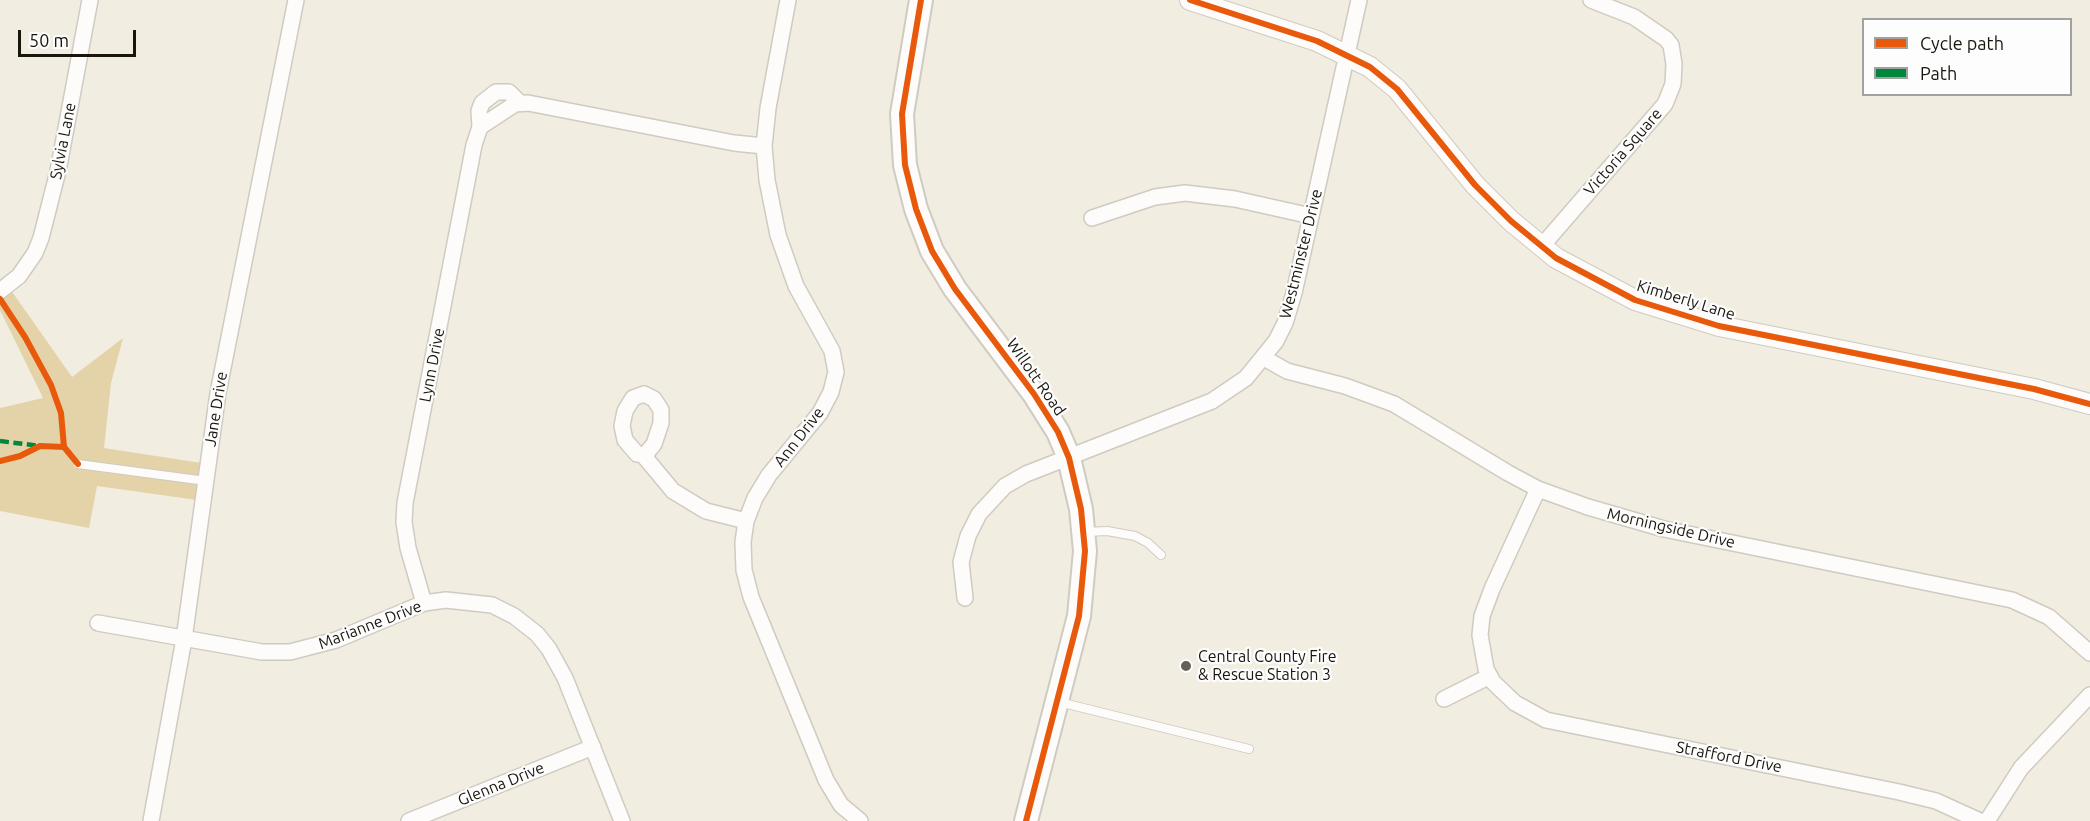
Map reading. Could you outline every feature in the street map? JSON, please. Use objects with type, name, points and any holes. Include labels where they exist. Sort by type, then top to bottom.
[{"type":"main road","name":"Willott Road","points":[[921,0],[902,114],[905,165],[916,209],[943,270],[1034,394],[1058,432],[1069,458],[1081,509],[1084,583],[1079,616],[1026,821]]},
{"type":"street","name":"Sylvia Lane","points":[[0,291],[19,276],[35,253],[47,219],[90,0]]},
{"type":"street","name":"Jane Drive","points":[[151,821],[184,639],[218,393],[296,0]]},
{"type":"street","name":"Ann Drive","points":[[788,0],[772,85],[764,146],[767,180],[778,235],[796,286],[832,351],[836,372],[831,392],[820,413],[769,475],[755,498],[746,521],[743,551],[751,597],[826,780],[841,805],[860,821]]},
{"type":"street","name":"Kimberly Lane","points":[[1190,0],[1317,41],[1347,54],[1397,89],[1475,185],[1541,247],[1606,287],[1635,300],[1690,319],[2046,392],[2090,404]]},
{"type":"street","name":"Westminster Drive","points":[[965,598],[961,562],[968,536],[979,514],[1005,486],[1026,474],[1212,401],[1229,391],[1264,358],[1285,323],[1359,0]]},
{"type":"street","name":"Victoria Square","points":[[1541,247],[1665,104],[1673,84],[1677,42],[1650,26],[1591,0]]},
{"type":"street","name":"Lynn Drive","points":[[424,603],[408,548],[404,522],[405,503],[474,145],[480,127],[503,110],[520,103],[734,143],[764,146]]},
{"type":"street","points":[[1092,218],[1155,197],[1185,193],[1235,199],[1311,216]]},
{"type":"street","name":"Morningside Drive","points":[[1264,358],[1287,371],[1346,386],[1394,404],[1467,450],[1538,489],[1622,518],[1664,529],[2012,600],[2049,617],[2090,653]]},
{"type":"street","points":[[643,455],[673,492],[706,511],[746,521]]},
{"type":"street","name":"Strafford Drive","points":[[1538,489],[1482,616],[1481,651],[1490,676],[1515,703],[1546,720],[1899,792],[1936,801],[1980,821]]},
{"type":"street","name":"Marianne Drive","points":[[99,623],[262,652],[290,651],[336,640],[424,603],[446,600],[492,605],[514,616],[537,634],[565,678],[622,821]]},
{"type":"street","points":[[1444,699],[1490,676]]},
{"type":"street","points":[[1987,821],[2021,768],[2090,695]]},
{"type":"street","name":"Glenna Drive","points":[[409,821],[593,747]]},
{"type":"lane","points":[[78,464],[206,482]]},
{"type":"lane","points":[[1083,532],[1107,531],[1135,536],[1148,543],[1161,555]]},
{"type":"lane","points":[[1057,701],[1249,749]]},
{"type":"shaded area","points":[[8,286],[72,377],[123,338],[111,383],[104,448],[208,464],[204,501],[97,486],[89,528],[0,511],[0,408],[43,398],[0,310],[0,291]]},
{"type":"marked path","points":[[0,441],[40,446]]},
{"type":"cycle path","points":[[921,0],[902,114],[905,165],[916,209],[932,251],[955,289],[1034,394],[1058,432],[1069,458],[1081,509],[1085,551],[1079,616],[1026,821]]},
{"type":"cycle path","points":[[1190,0],[1317,41],[1370,67],[1397,89],[1475,185],[1511,221],[1556,258],[1635,300],[1719,326],[2034,389],[2090,404]]},
{"type":"cycle path","points":[[0,299],[25,337],[51,385],[61,413],[64,447]]},
{"type":"cycle path","points":[[0,461],[20,456],[40,446],[64,447],[78,464]]},
{"type":"place","name":"Central County Fire & Rescue Station 3","points":[[1186,666]]}]
